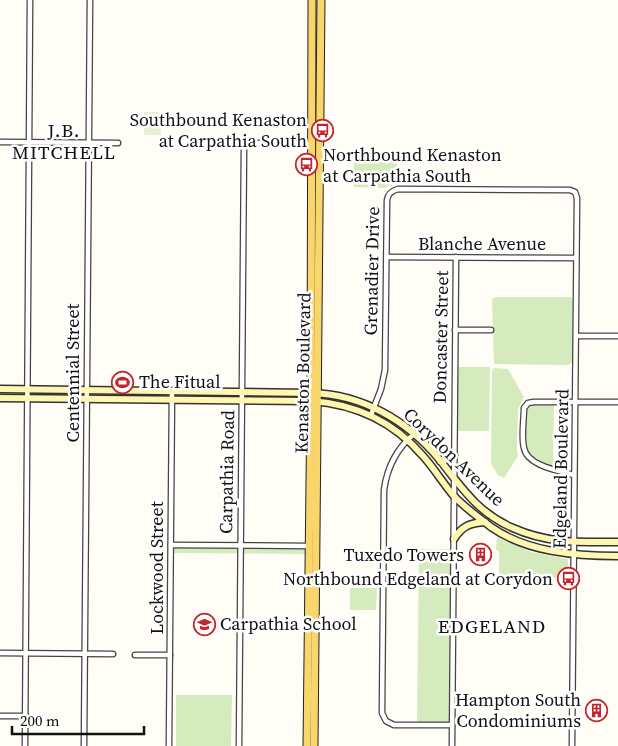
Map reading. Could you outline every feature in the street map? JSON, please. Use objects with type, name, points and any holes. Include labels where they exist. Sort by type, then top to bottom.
[{"type":"main road","name":"Kenaston Boulevard","points":[[312,0],[314,746]]},
{"type":"main road","name":"Kenaston Boulevard","points":[[314,393],[321,0]]},
{"type":"main road","name":"Corydon Avenue","points":[[0,389],[172,390],[314,393],[336,396],[374,407],[404,425],[440,461],[471,499],[483,510],[512,528],[531,536],[553,541],[618,542]]},
{"type":"main road","name":"Corydon Avenue","points":[[0,398],[314,402],[336,404],[371,416],[385,423],[408,440],[454,496],[485,522],[508,536],[529,545],[551,551],[618,556]]},
{"type":"main road","name":"Kenaston Boulevard","points":[[307,746],[309,546],[314,402]]},
{"type":"main road","points":[[440,461],[449,459],[454,455]]},
{"type":"main road","points":[[437,473],[444,467]]},
{"type":"main road","points":[[465,506],[471,499]]},
{"type":"main road","points":[[454,539],[465,526],[485,522]]},
{"type":"street","points":[[26,746],[30,0]]},
{"type":"street","name":"Centennial Street","points":[[84,746],[90,0]]},
{"type":"street","points":[[0,142],[118,143]]},
{"type":"street","name":"Carpathia Road","points":[[238,746],[244,146],[248,143],[311,144]]},
{"type":"street","name":"Grenadier Drive","points":[[371,416],[381,389],[385,370],[388,195],[393,190],[398,189],[570,190],[575,192]]},
{"type":"street","name":"Edgeland Boulevard","points":[[572,746],[577,336],[577,198],[575,192]]},
{"type":"street","name":"Blanche Avenue","points":[[387,257],[576,258]]},
{"type":"street","name":"Doncaster Street","points":[[452,746],[456,257]]},
{"type":"street","points":[[455,330],[491,330]]},
{"type":"street","points":[[577,336],[618,336]]},
{"type":"street","name":"Lockwood Street","points":[[169,746],[172,390]]},
{"type":"street","points":[[574,475],[548,468],[534,462],[526,455],[524,448],[524,408],[528,403],[534,402],[618,402]]},
{"type":"street","points":[[414,434],[394,456],[388,468],[384,490],[382,713],[386,721],[394,725],[452,725]]},
{"type":"street","points":[[171,544],[309,546]]},
{"type":"street","points":[[0,653],[113,654]]},
{"type":"street","points":[[135,654],[170,655]]},
{"type":"street","points":[[0,716],[26,716]]},
{"type":"green space","points":[[144,112],[161,112],[161,135],[144,135]]},
{"type":"green space","points":[[354,156],[397,156],[396,182],[385,188],[354,187]]},
{"type":"green space","points":[[496,297],[571,297],[573,300],[573,361],[569,365],[494,364],[492,299]]},
{"type":"green space","points":[[455,367],[490,367],[489,431],[454,431]]},
{"type":"green space","points":[[494,368],[508,369],[524,397],[518,409],[518,456],[504,478],[498,475],[491,464],[492,371]]},
{"type":"green space","points":[[554,401],[553,470],[534,461],[524,449],[524,408],[528,403]]},
{"type":"green space","points":[[497,537],[531,552],[568,559],[568,578],[499,577],[499,551],[496,550]]},
{"type":"green space","points":[[171,545],[309,546],[308,554],[171,553]]},
{"type":"green space","points":[[419,549],[451,549],[449,724],[417,724]]},
{"type":"green space","points":[[350,588],[377,588],[376,610],[350,610]]},
{"type":"green space","points":[[176,695],[232,695],[231,746],[176,746]]},
{"type":"place","name":"Southbound Kenaston at Carpathia South","points":[[323,130]]},
{"type":"place","name":"Northbound Kenaston at Carpathia South","points":[[307,165]]},
{"type":"place","name":"The Fitual","points":[[123,382]]},
{"type":"place","name":"Tuxedo Towers","points":[[480,555]]},
{"type":"place","name":"Northbound Edgeland at Corydon","points":[[569,579]]},
{"type":"place","name":"Carpathia School","points":[[204,624]]},
{"type":"place","name":"Hampton South Condominiums","points":[[597,710]]},
{"type":"district","name":"J.B. MITCHELL","points":[[64,141]]},
{"type":"district","name":"EDGELAND","points":[[492,626]]}]
